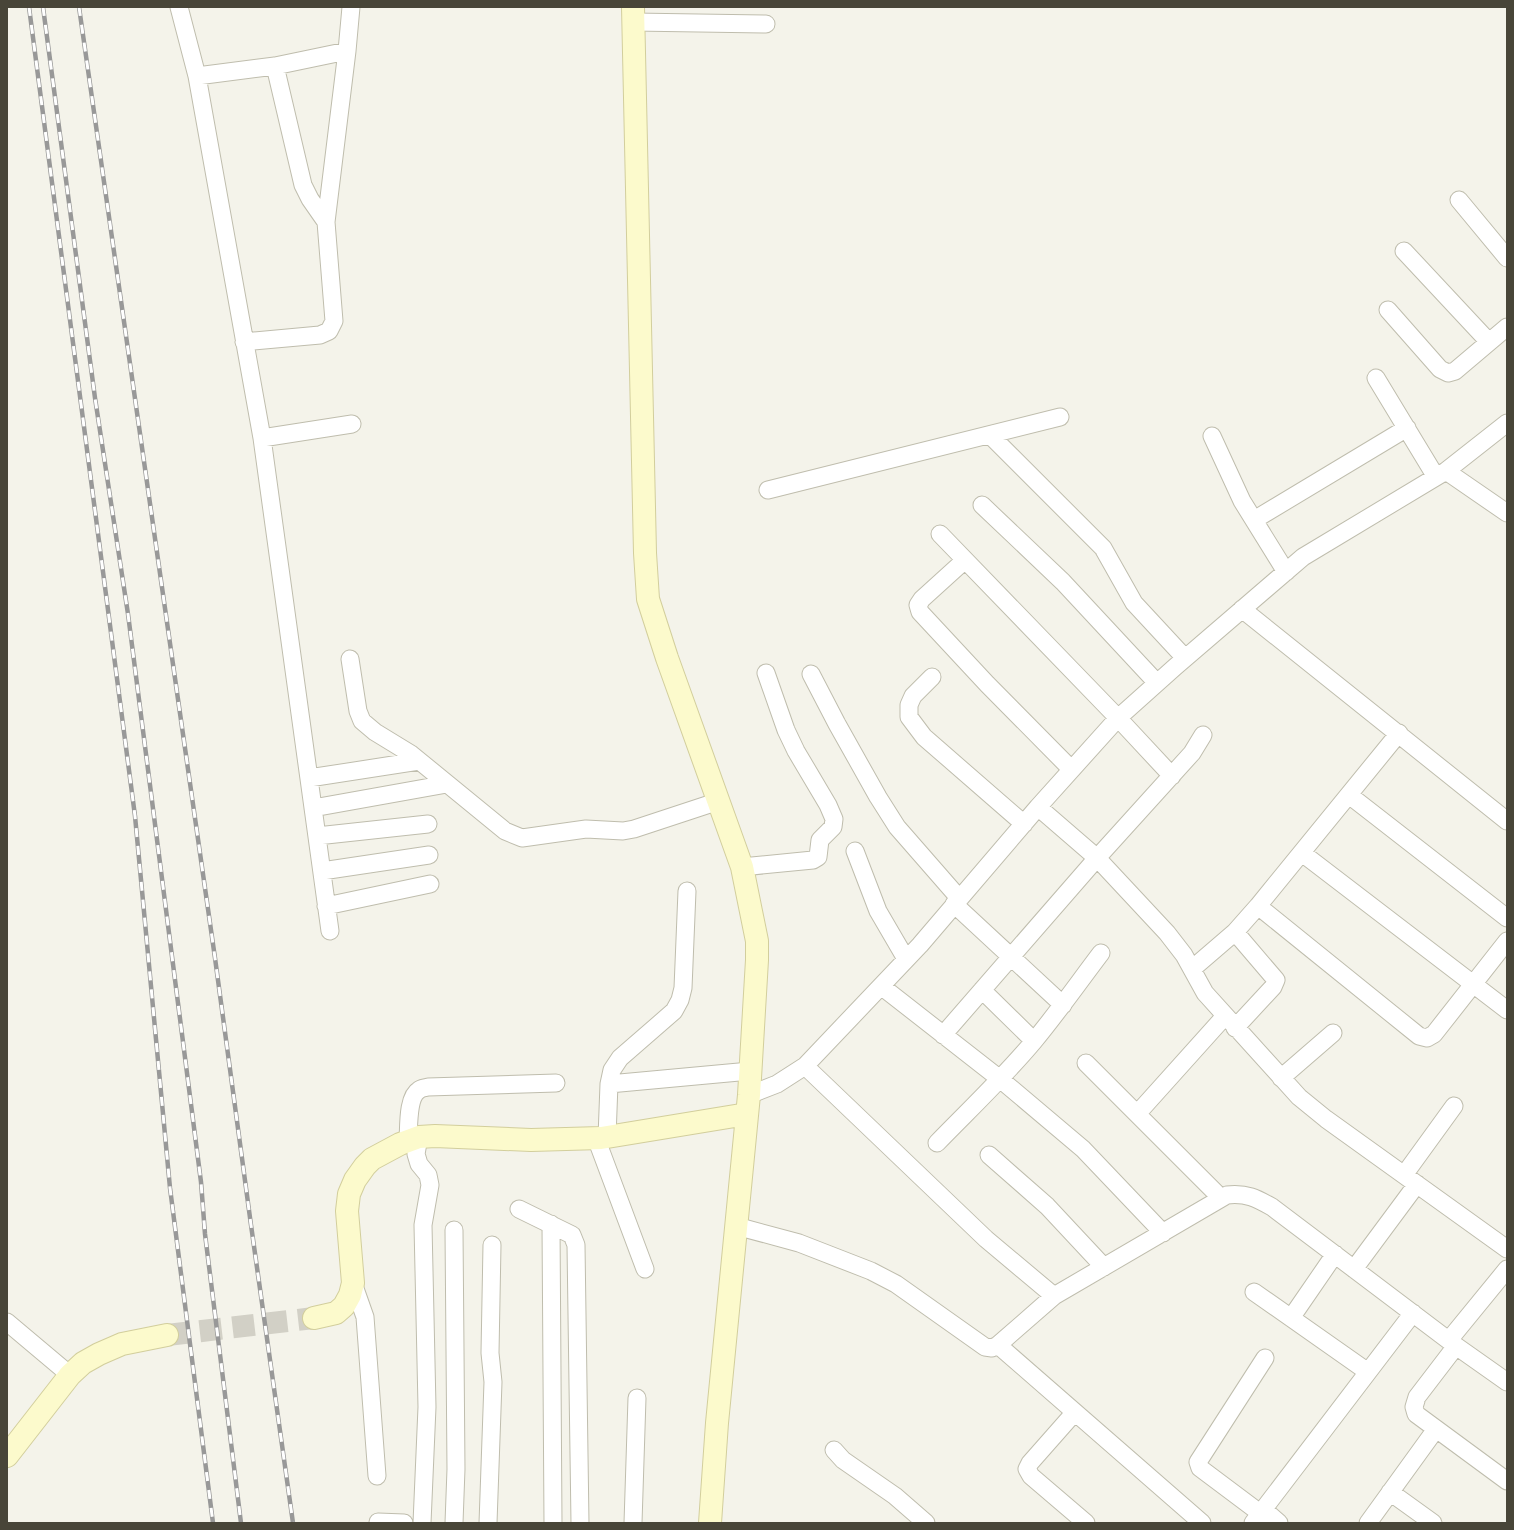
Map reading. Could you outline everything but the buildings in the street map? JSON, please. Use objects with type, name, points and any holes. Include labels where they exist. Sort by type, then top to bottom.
[{"type":"main road","points":[[633,15],[636,81],[646,576],[648,598],[667,658],[742,867],[757,941],[748,1104],[717,1423],[710,1523]]},
{"type":"main road","points":[[314,1318],[336,1313],[344,1306],[350,1295],[353,1283],[347,1211],[349,1194],[355,1180],[372,1159],[409,1141],[435,1136],[531,1140],[601,1138],[748,1104]]},
{"type":"main road","points":[[7,1456],[70,1375],[84,1363],[99,1354],[122,1344],[167,1335]]},
{"type":"street","points":[[179,7],[197,76],[262,438],[330,931]]},
{"type":"street","points":[[244,342],[320,335],[329,331],[334,321],[326,222],[351,7]]},
{"type":"street","points":[[633,15],[766,24]]},
{"type":"street","points":[[197,76],[275,66],[347,51]]},
{"type":"street","points":[[275,66],[303,186],[310,200],[326,222]]},
{"type":"street","points":[[1459,200],[1507,258]]},
{"type":"street","points":[[1404,251],[1489,342]]},
{"type":"street","points":[[1388,310],[1440,369],[1448,373],[1455,371],[1507,327]]},
{"type":"street","points":[[1376,378],[1407,428],[1441,474],[1507,513]]},
{"type":"street","points":[[768,490],[1060,417]]},
{"type":"street","points":[[748,1104],[805,1066],[906,959],[1071,769],[1118,718],[1157,683],[1304,557],[1441,474],[1507,423]]},
{"type":"street","points":[[262,438],[352,424]]},
{"type":"street","points":[[1254,520],[1407,428]]},
{"type":"street","points":[[990,435],[1103,548],[1134,603],[1185,658]]},
{"type":"street","points":[[1212,436],[1236,488],[1286,572]]},
{"type":"street","points":[[982,505],[1063,582],[1157,683]]},
{"type":"street","points":[[940,534],[1172,776]]},
{"type":"street","points":[[965,560],[922,599],[918,605],[920,612],[1071,769]]},
{"type":"street","points":[[1242,609],[1399,733],[1507,821]]},
{"type":"street","points":[[350,659],[358,711],[362,721],[375,732],[411,754],[495,824],[513,836],[531,838],[586,829],[623,831],[646,826],[719,801]]},
{"type":"street","points":[[742,867],[813,860],[818,856],[820,840],[832,827],[834,819],[828,805],[796,751],[786,730],[766,673]]},
{"type":"street","points":[[811,674],[874,790],[897,827],[957,902],[1011,957],[1063,1005]]},
{"type":"street","points":[[932,677],[913,696],[909,705],[909,717],[924,737],[1024,824]]},
{"type":"street","points":[[1192,969],[1235,932],[1258,906],[1399,733]]},
{"type":"street","points":[[943,1035],[1097,858],[1172,776],[1192,753],[1204,736]]},
{"type":"street","points":[[309,778],[419,761]]},
{"type":"street","points":[[313,808],[447,784]]},
{"type":"street","points":[[1349,795],[1507,918]]},
{"type":"street","points":[[1038,807],[1097,858],[1167,933],[1184,955],[1205,993],[1299,1097],[1326,1119],[1507,1249]]},
{"type":"street","points":[[317,836],[428,824]]},
{"type":"street","points":[[855,851],[878,911],[906,959]]},
{"type":"street","points":[[1302,853],[1507,1010]]},
{"type":"street","points":[[322,871],[429,855]]},
{"type":"street","points":[[326,906],[430,884]]},
{"type":"street","points":[[645,1269],[601,1138],[612,1070],[620,1058],[674,1011],[680,1000],[683,988],[687,891]]},
{"type":"street","points":[[1258,906],[1419,1036],[1427,1038],[1434,1034],[1507,941]]},
{"type":"street","points":[[1137,1114],[1230,1022],[1273,987],[1276,980],[1235,932]]},
{"type":"street","points":[[937,1143],[1000,1079],[1034,1041],[1063,1005],[1101,953]]},
{"type":"street","points":[[881,986],[1000,1079],[1083,1149],[1163,1232]]},
{"type":"street","points":[[982,990],[1034,1041]]},
{"type":"street","points":[[1281,1078],[1333,1033]]},
{"type":"street","points":[[1086,1063],[1221,1198]]},
{"type":"street","points":[[805,1066],[986,1239],[1054,1296]]},
{"type":"street","points":[[609,1084],[750,1071]]},
{"type":"street","points":[[422,1523],[427,1407],[423,1225],[430,1185],[428,1175],[419,1164],[416,1154],[409,1141],[411,1105],[418,1090],[428,1086],[556,1084]]},
{"type":"street","points":[[1354,1269],[1454,1106]]},
{"type":"street","points":[[989,1155],[1047,1206],[1104,1267]]},
{"type":"street","points":[[736,1226],[799,1243],[871,1272],[896,1284],[985,1347],[992,1348],[998,1345],[1054,1296],[1221,1198],[1227,1195],[1241,1194],[1255,1197],[1272,1207],[1452,1343],[1507,1382]]},
{"type":"street","points":[[519,1209],[572,1235],[576,1245],[580,1523]]},
{"type":"street","points":[[551,1224],[553,1523]]},
{"type":"street","points":[[454,1230],[456,1469],[454,1523]]},
{"type":"street","points":[[488,1523],[493,1382],[490,1353],[492,1245]]},
{"type":"street","points":[[1291,1318],[1335,1254]]},
{"type":"street","points":[[1504,1280],[1452,1343],[1418,1397],[1414,1407],[1416,1414],[1507,1480]]},
{"type":"street","points":[[353,1283],[365,1317],[377,1476]]},
{"type":"street","points":[[1254,1292],[1368,1372]]},
{"type":"street","points":[[1259,1515],[1413,1313]]},
{"type":"street","points":[[7,1322],[70,1375]]},
{"type":"street","points":[[998,1345],[1202,1523]]},
{"type":"street","points":[[1266,1358],[1198,1462],[1200,1468],[1259,1515],[1279,1523]]},
{"type":"street","points":[[633,1523],[637,1398]]},
{"type":"street","points":[[1075,1412],[1030,1463],[1027,1470],[1031,1476],[1086,1523]]},
{"type":"street","points":[[1368,1523],[1436,1429]]},
{"type":"street","points":[[834,1450],[843,1460],[895,1496],[926,1523]]},
{"type":"street","points":[[1390,1492],[1433,1523]]},
{"type":"street","points":[[378,1522],[404,1523]]},
{"type":"tunnel","points":[[167,1335],[314,1318]]},
{"type":"railway","points":[[29,7],[135,816],[170,1188],[213,1523]]},
{"type":"railway","points":[[43,7],[95,398],[128,614],[201,1182],[205,1234],[241,1523]]},
{"type":"railway","points":[[79,7],[215,958],[293,1523]]}]
